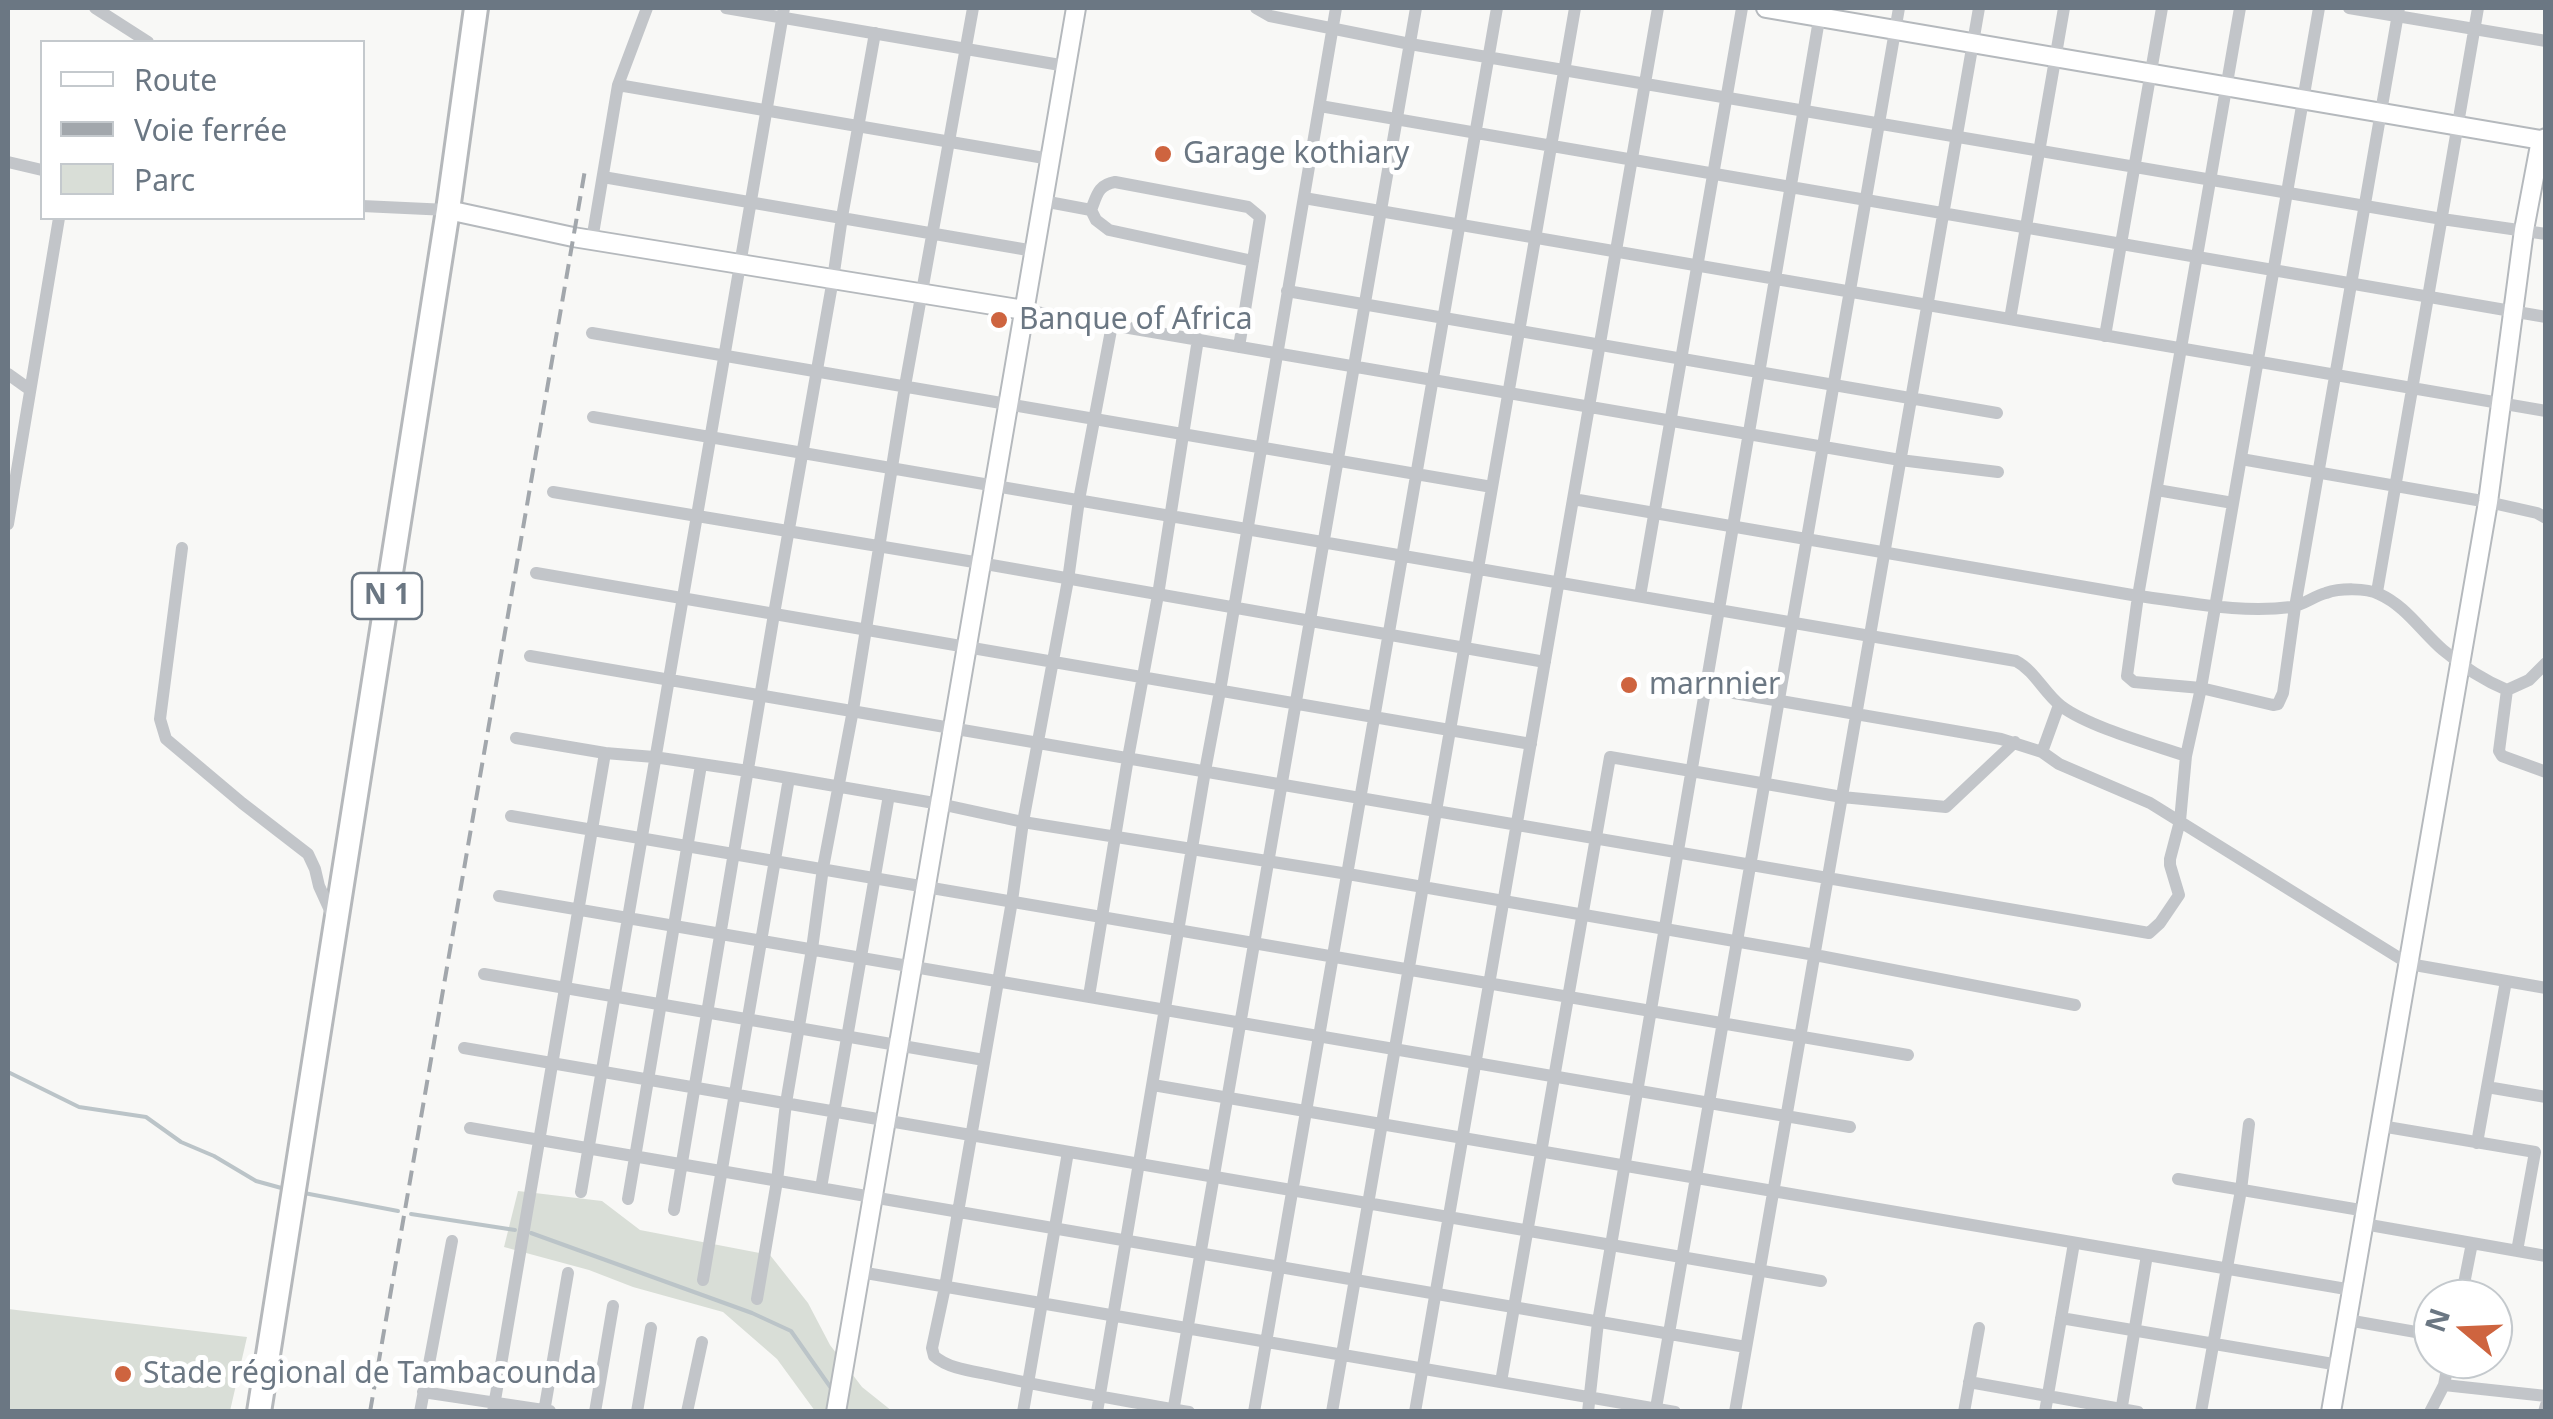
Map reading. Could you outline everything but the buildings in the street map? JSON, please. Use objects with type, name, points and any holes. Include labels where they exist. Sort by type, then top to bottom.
[{"type":"highway","name":"N 1","points":[[258,1412],[448,210],[476,8]]},
{"type":"main road","points":[[836,1412],[1076,8]]},
{"type":"main road","points":[[1766,8],[1821,12],[1895,30],[2544,140],[2524,230],[2488,502],[2330,1412]]},
{"type":"main road","points":[[448,210],[592,240],[1024,310]]},
{"type":"street","points":[[95,8],[145,40]]},
{"type":"street","points":[[592,240],[618,85],[647,8]]},
{"type":"street","points":[[726,8],[783,12],[875,33],[1066,66]]},
{"type":"street","points":[[757,1299],[822,868],[853,710],[905,386],[973,8]]},
{"type":"street","points":[[1256,8],[1270,16],[1410,44],[2546,234]]},
{"type":"street","points":[[1097,1412],[1336,8]]},
{"type":"street","points":[[1173,1410],[1416,8]]},
{"type":"street","points":[[1254,1412],[1497,8]]},
{"type":"street","points":[[1332,1412],[1576,8]]},
{"type":"street","points":[[1415,1412],[1658,8]]},
{"type":"street","points":[[1640,596],[1742,8]]},
{"type":"street","points":[[1656,1408],[1899,8]]},
{"type":"street","points":[[1735,1412],[1978,8]]},
{"type":"street","points":[[2010,319],[2064,8]]},
{"type":"street","points":[[2105,336],[2162,8]]},
{"type":"street","points":[[2240,8],[2127,676],[2134,682],[2201,688],[2267,705],[2278,704],[2283,693],[2398,12]]},
{"type":"street","points":[[530,656],[2149,933],[2179,895],[2170,866],[2180,821],[2186,756],[2216,606],[2319,8]]},
{"type":"street","points":[[2349,8],[2398,12],[2546,41]]},
{"type":"street","points":[[2377,592],[2478,8]]},
{"type":"street","points":[[581,1192],[783,12]]},
{"type":"street","points":[[1589,1404],[1624,1165],[1821,12]]},
{"type":"street","points":[[674,1210],[875,33]]},
{"type":"street","points":[[618,85],[1050,159]]},
{"type":"street","points":[[1320,106],[2546,316]]},
{"type":"street","points":[[8,162],[40,170]]},
{"type":"street","points":[[603,177],[1034,251]]},
{"type":"street","points":[[1239,347],[1253,261],[1260,217],[1248,207],[1115,182],[1099,189],[1091,210],[1109,230],[1253,261]]},
{"type":"street","points":[[1304,198],[2546,410]]},
{"type":"street","points":[[1043,201],[1091,210]]},
{"type":"street","points":[[365,206],[448,210]]},
{"type":"street","points":[[8,524],[59,220]]},
{"type":"street","points":[[1286,290],[1997,412]]},
{"type":"street","points":[[1024,310],[1900,460],[1998,472]]},
{"type":"street","points":[[1112,325],[1078,500],[1040,743],[932,1348],[942,1363],[1028,1384],[1189,1412]]},
{"type":"street","points":[[592,333],[1492,487]]},
{"type":"street","points":[[1089,996],[1198,339]]},
{"type":"street","points":[[8,374],[30,389]]},
{"type":"street","points":[[593,417],[2016,661],[2024,664],[2059,705],[2084,719],[2186,756]]},
{"type":"street","points":[[2241,459],[2488,502],[2546,518]]},
{"type":"street","points":[[2156,490],[2234,503]]},
{"type":"street","points":[[553,492],[1545,662]]},
{"type":"street","points":[[1573,499],[2216,606],[2295,607],[2335,591],[2377,592],[2398,605],[2442,649],[2482,680],[2507,690],[2529,680],[2546,664]]},
{"type":"street","points":[[182,548],[161,730],[196,765],[308,854],[335,920]]},
{"type":"street","points":[[536,573],[1531,744]]},
{"type":"street","points":[[1706,688],[2015,742],[2180,821],[2409,964],[2546,988]]},
{"type":"street","points":[[2507,690],[2499,751],[2502,756],[2546,772]]},
{"type":"street","points":[[2042,752],[2059,705]]},
{"type":"street","points":[[516,738],[748,771],[1024,822],[1193,847],[1815,955],[2075,1005]]},
{"type":"street","points":[[1502,1382],[1610,757],[1842,796],[1946,808],[2015,742]]},
{"type":"street","points":[[493,1407],[606,753]]},
{"type":"street","points":[[628,1199],[701,765]]},
{"type":"street","points":[[703,1280],[790,778]]},
{"type":"street","points":[[821,1188],[889,796]]},
{"type":"street","points":[[511,816],[1908,1055]]},
{"type":"street","points":[[499,896],[1850,1127]]},
{"type":"street","points":[[484,974],[984,1060]]},
{"type":"street","points":[[2477,1142],[2506,981]]},
{"type":"street","points":[[464,1048],[1822,1281]]},
{"type":"street","points":[[1153,1084],[2352,1290]]},
{"type":"street","points":[[2487,1087],[2546,1097]]},
{"type":"street","points":[[2201,1412],[2249,1124]]},
{"type":"street","points":[[2381,1126],[2534,1152],[2517,1251]]},
{"type":"street","points":[[470,1128],[1746,1347]]},
{"type":"street","points":[[1023,1412],[1068,1152]]},
{"type":"street","points":[[2178,1179],[2546,1256]]},
{"type":"street","points":[[420,1412],[452,1241]]},
{"type":"street","points":[[2465,1279],[2472,1242]]},
{"type":"street","points":[[2045,1412],[2074,1243]]},
{"type":"street","points":[[2121,1410],[2147,1255]]},
{"type":"street","points":[[860,1272],[1502,1382],[1589,1404],[1675,1412]]},
{"type":"street","points":[[424,1392],[493,1407],[547,1411],[568,1273]]},
{"type":"street","points":[[595,1412],[613,1306]]},
{"type":"street","points":[[2061,1318],[2339,1365]]},
{"type":"street","points":[[2347,1320],[2413,1332]]},
{"type":"street","points":[[636,1412],[651,1328]]},
{"type":"street","points":[[1964,1412],[1979,1328]]},
{"type":"street","points":[[687,1412],[702,1342]]},
{"type":"street","points":[[2430,1412],[2445,1379]]},
{"type":"street","points":[[1969,1382],[2138,1412]]},
{"type":"street","points":[[2444,1385],[2546,1396]]},
{"type":"green space","points":[[518,1191],[602,1201],[640,1230],[770,1255],[808,1303],[830,1345],[862,1387],[892,1411],[815,1411],[777,1359],[723,1312],[504,1247]]},
{"type":"green space","name":"Stade régional de Tambacounda","points":[[8,1309],[247,1337],[230,1411],[8,1411]]},
{"type":"waterway","points":[[8,1072],[79,1107],[146,1117],[181,1142],[256,1181],[285,1189]]},
{"type":"waterway","points":[[304,1193],[398,1211]]},
{"type":"waterway","points":[[411,1214],[515,1230]]},
{"type":"waterway","points":[[531,1233],[752,1313],[791,1331],[831,1388]]},
{"type":"railway","points":[[370,1412],[585,170]]},
{"type":"place","name":"Garage kothiary","points":[[1163,154]]},
{"type":"place","name":"Banque of Africa","points":[[999,320]]},
{"type":"place","name":"marnnier","points":[[1629,685]]},
{"type":"place","name":"Stade régional de Tambacounda","points":[[123,1374]]}]
